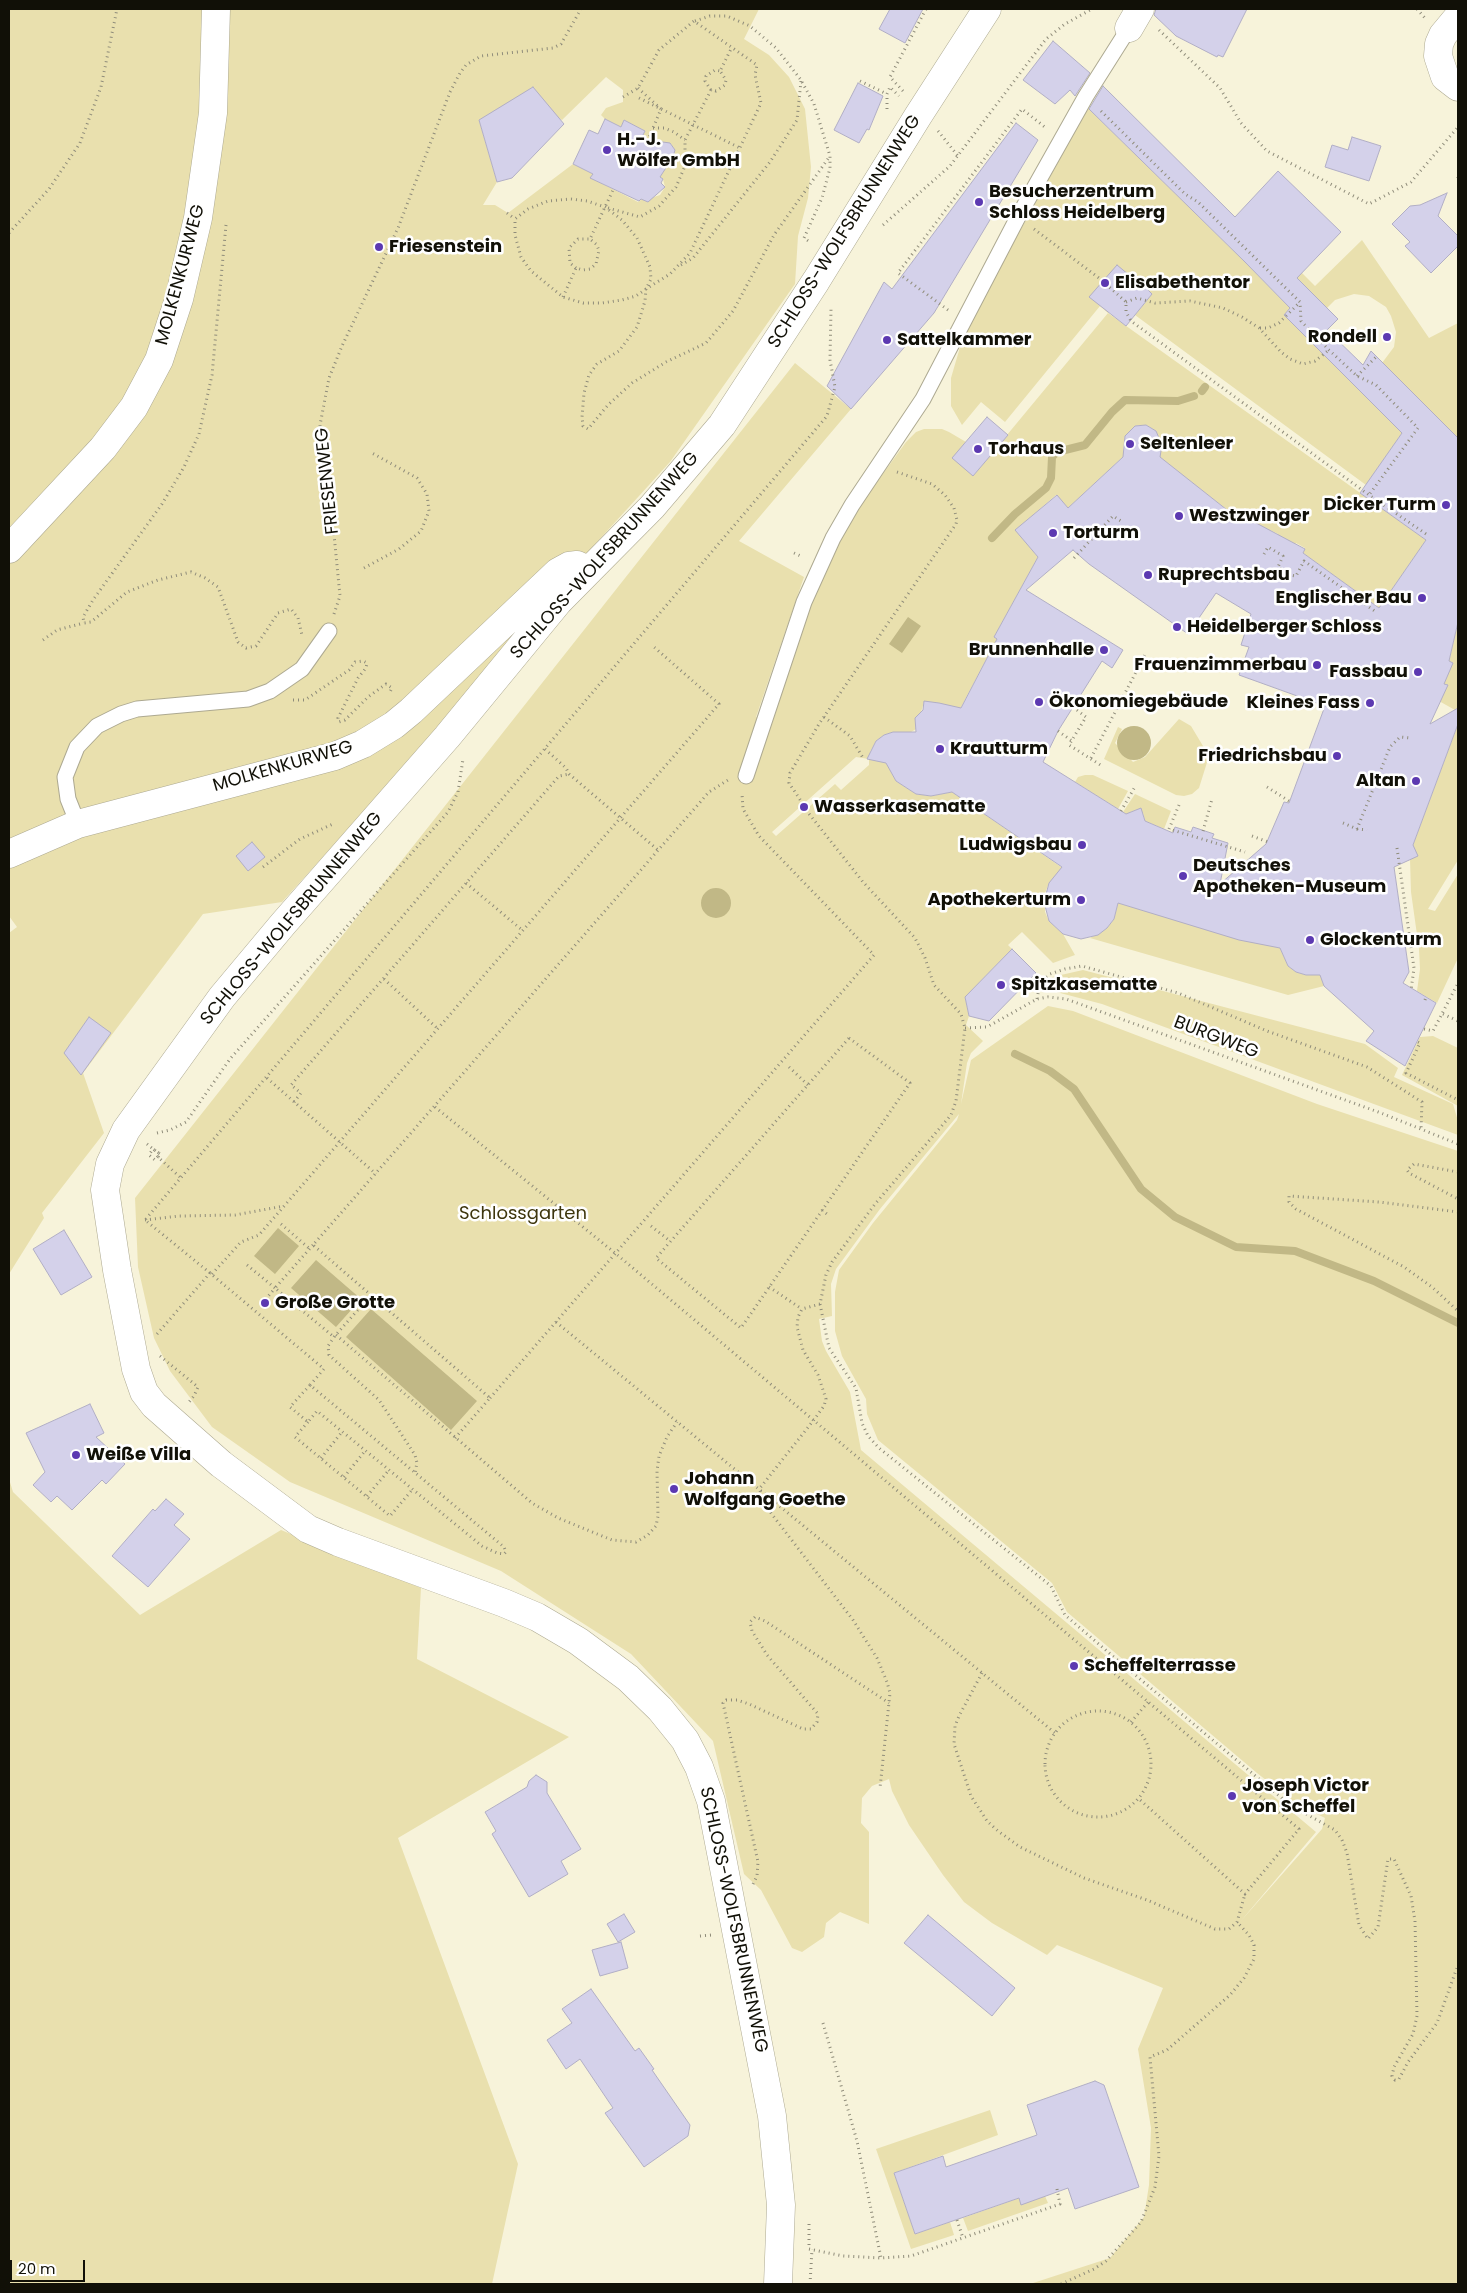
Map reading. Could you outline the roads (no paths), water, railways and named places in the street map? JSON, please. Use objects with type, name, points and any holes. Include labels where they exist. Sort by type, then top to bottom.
[{"type":"street","name":"MOLKENKURWEG","points":[[9,549],[103,448],[134,406],[159,360],[179,299],[201,200],[213,113],[216,9]]},
{"type":"street","name":"SCHLOSS-WOLFSBRUNNENWEG","points":[[778,2284],[781,2205],[772,2116],[728,1898],[716,1827],[699,1767],[676,1727],[628,1678],[578,1640],[537,1617],[308,1529],[221,1464],[160,1411],[144,1392],[136,1369],[106,1202],[107,1177],[118,1144],[222,997],[282,924],[447,737],[552,609],[588,570],[652,507],[699,454],[734,408],[987,9]]},
{"type":"street","points":[[1458,17],[1443,35],[1439,44],[1438,56],[1445,76],[1458,87]]},
{"type":"street","name":"MOLKENKURWEG","points":[[9,854],[78,824],[335,756],[363,744],[380,734],[436,688],[558,572],[569,566],[578,565],[588,570]]},
{"type":"lane","points":[[746,776],[804,602],[822,558],[852,505],[923,399],[1018,217],[1086,96],[1139,17]]},
{"type":"lane","points":[[78,824],[68,799],[65,777],[77,747],[97,726],[121,714],[137,709],[231,701],[258,696],[280,686],[308,662],[329,631]]},
{"type":"waterway","points":[[1202,391],[1205,387]]},
{"type":"waterway","points":[[992,538],[1015,514],[1046,488],[1051,478],[1052,457],[1057,452],[1085,445],[1112,412],[1125,400],[1178,401],[1194,396]]},
{"type":"waterway","points":[[1015,1054],[1050,1071],[1074,1089],[1141,1189],[1175,1217],[1236,1247],[1295,1251],[1374,1281],[1458,1323]]},
{"type":"place","name":"H.-J. Wölfer GmbH","points":[[607,150]]},
{"type":"place","name":"Besucherzentrum Schloss Heidelberg","points":[[979,202]]},
{"type":"place","name":"Friesenstein","points":[[379,247]]},
{"type":"place","name":"Elisabethentor","points":[[1105,283]]},
{"type":"place","name":"Rondell","points":[[1387,337]]},
{"type":"place","name":"Sattelkammer","points":[[887,340]]},
{"type":"place","name":"Seltenleer","points":[[1130,444]]},
{"type":"place","name":"Torhaus","points":[[978,449]]},
{"type":"place","name":"Dicker Turm","points":[[1446,505]]},
{"type":"place","name":"Westzwinger","points":[[1179,516]]},
{"type":"place","name":"Torturm","points":[[1053,533]]},
{"type":"place","name":"Ruprechtsbau","points":[[1148,575]]},
{"type":"place","name":"Englischer Bau","points":[[1422,598]]},
{"type":"place","name":"Heidelberger Schloss","points":[[1177,627]]},
{"type":"place","name":"Brunnenhalle","points":[[1104,650]]},
{"type":"place","name":"Frauenzimmerbau","points":[[1317,665]]},
{"type":"place","name":"Fassbau","points":[[1418,672]]},
{"type":"place","name":"Ökonomiegebäude","points":[[1039,702]]},
{"type":"place","name":"Kleines Fass","points":[[1370,703]]},
{"type":"place","name":"Krautturm","points":[[940,749]]},
{"type":"place","name":"Friedrichsbau","points":[[1337,756]]},
{"type":"place","name":"Altan","points":[[1416,781]]},
{"type":"place","name":"Wasserkasematte","points":[[804,807]]},
{"type":"place","name":"Ludwigsbau","points":[[1082,845]]},
{"type":"place","name":"Deutsches Apotheken-Museum","points":[[1183,876]]},
{"type":"place","name":"Apothekerturm","points":[[1081,900]]},
{"type":"place","name":"Glockenturm","points":[[1310,940]]},
{"type":"place","name":"Spitzkasematte","points":[[1001,985]]},
{"type":"place","name":"Große Grotte","points":[[265,1303]]},
{"type":"place","name":"Weiße Villa","points":[[76,1455]]},
{"type":"place","name":"Johann Wolfgang Goethe","points":[[674,1489]]},
{"type":"place","name":"Scheffelterrasse","points":[[1074,1666]]},
{"type":"place","name":"Joseph Victor von Scheffel","points":[[1232,1796]]},
{"type":"park label","name":"Schlossgarten","points":[[523,1214]]}]
